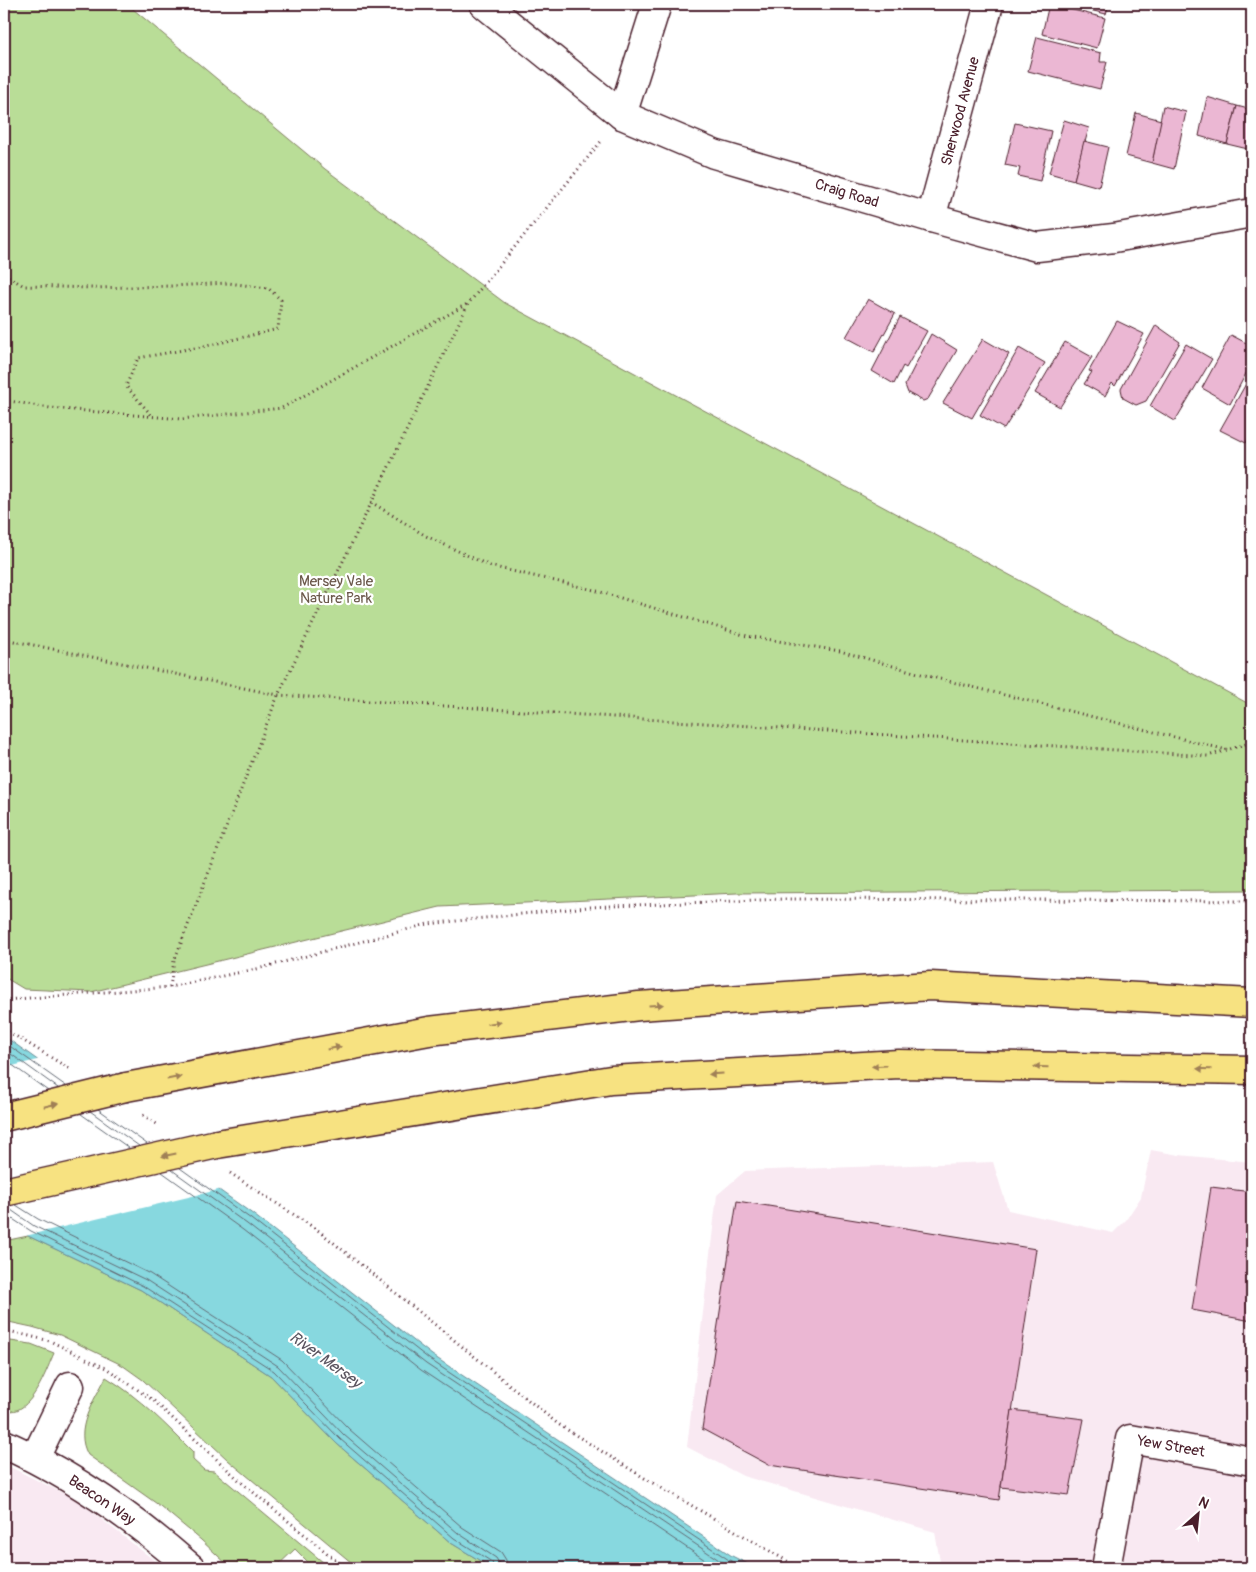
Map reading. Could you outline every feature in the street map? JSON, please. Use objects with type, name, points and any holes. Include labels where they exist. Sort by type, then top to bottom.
[{"type":"highway","points":[[4,1116],[126,1088],[429,1030],[649,1006],[930,986],[1252,1003]]},
{"type":"highway","points":[[4,1192],[217,1144],[611,1080],[899,1064],[1252,1070]]},
{"type":"street","name":"Craig Road","points":[[484,4],[622,115],[714,154],[1037,247],[1114,238],[1252,213]]},
{"type":"street","points":[[622,115],[657,4]]},
{"type":"street","name":"Sherwood Avenue","points":[[931,218],[989,4]]},
{"type":"street","points":[[35,1458],[70,1386]]},
{"type":"street","name":"Yew Street","points":[[1106,1568],[1130,1439],[1252,1461]]},
{"type":"street","name":"Beacon Way","points":[[4,1444],[35,1458],[89,1490],[164,1544],[191,1568]]},
{"type":"path","points":[[170,987],[174,961],[278,695],[468,304],[622,115]]},
{"type":"path","points":[[4,274],[24,286],[101,288],[228,283],[268,288],[281,300],[278,329],[206,346],[138,358],[126,386],[153,417]]},
{"type":"path","points":[[4,400],[50,408],[182,419],[282,408],[468,304]]},
{"type":"path","points":[[372,502],[426,536],[490,566],[594,590],[747,636],[840,651],[932,677],[1227,750]]},
{"type":"path","points":[[4,639],[278,695],[1208,756],[1252,742]]},
{"type":"path","points":[[4,1000],[170,987],[261,968],[428,924],[588,907],[783,900],[1252,901]]},
{"type":"path","points":[[4,1030],[71,1070]]},
{"type":"path","points":[[138,1112],[163,1128]]},
{"type":"path","points":[[228,1172],[319,1231],[558,1424],[646,1479],[799,1568]]},
{"type":"path","points":[[4,1330],[50,1341],[106,1368],[154,1401],[241,1482],[345,1568]]},
{"type":"shaded area","points":[[1151,1150],[1179,1155],[1252,1162],[1252,1568],[941,1568],[935,1532],[743,1476],[687,1447],[717,1195],[745,1171],[993,1162],[1008,1210],[1113,1233],[1126,1220],[1141,1197]]},
{"type":"shaded area","points":[[4,1464],[77,1500],[164,1568],[4,1568]]},
{"type":"green space","name":"Mersey Vale Nature Park","points":[[4,4],[127,4],[325,169],[505,303],[1249,704],[1252,700],[1252,890],[737,893],[440,907],[91,992],[24,989],[4,977]]},
{"type":"green space","points":[[28,1236],[141,1290],[271,1376],[336,1443],[451,1543],[492,1568],[358,1568],[228,1460],[143,1380],[122,1365],[60,1335],[4,1321],[4,1241]]},
{"type":"green space","points":[[4,1340],[31,1344],[54,1353],[35,1393],[23,1406],[14,1411],[4,1411]]},
{"type":"green space","points":[[106,1377],[141,1402],[193,1452],[193,1460],[204,1470],[214,1471],[330,1568],[314,1568],[295,1549],[275,1568],[231,1568],[160,1506],[88,1455],[84,1445],[84,1425],[91,1405]]},
{"type":"water","name":"River Mersey","points":[[4,1036],[254,1215],[432,1355],[732,1556],[756,1568],[492,1568],[451,1543],[336,1443],[271,1376],[141,1290],[28,1236],[4,1219]]},
{"type":"pier","points":[[41,1059],[222,1189],[25,1236],[4,1222],[4,1068]]},
{"type":"building","points":[[1049,4],[1105,18],[1097,48],[1042,34]]},
{"type":"building","points":[[1065,4],[1109,4],[1106,14]]},
{"type":"building","points":[[1037,37],[1101,53],[1100,62],[1107,62],[1100,89],[1028,71]]},
{"type":"building","points":[[1207,97],[1237,106],[1227,144],[1199,136]]},
{"type":"building","points":[[1163,106],[1186,112],[1174,169],[1152,163]]},
{"type":"building","points":[[1237,106],[1252,110],[1252,150],[1227,144]]},
{"type":"building","points":[[1136,113],[1161,120],[1152,163],[1126,156]]},
{"type":"building","points":[[1064,120],[1089,128],[1074,180],[1049,173]]},
{"type":"building","points":[[1015,123],[1051,131],[1040,181],[1018,176],[1020,168],[1005,165]]},
{"type":"building","points":[[1084,141],[1108,147],[1099,187],[1074,180]]},
{"type":"building","points":[[868,299],[895,314],[874,352],[846,337]]},
{"type":"building","points":[[900,317],[927,331],[906,368],[903,366],[894,384],[872,371]]},
{"type":"building","points":[[1117,321],[1144,334],[1115,386],[1112,383],[1105,396],[1084,384],[1092,372],[1089,371]]},
{"type":"building","points":[[1156,325],[1180,342],[1146,401],[1136,405],[1123,398],[1121,389]]},
{"type":"building","points":[[931,334],[957,350],[928,399],[923,401],[908,393],[905,385]]},
{"type":"building","points":[[1231,335],[1252,346],[1252,362],[1230,404],[1202,388]]},
{"type":"building","points":[[983,339],[1009,354],[972,418],[943,403]]},
{"type":"building","points":[[1065,342],[1092,357],[1060,407],[1035,393]]},
{"type":"building","points":[[1186,344],[1212,359],[1175,421],[1150,406]]},
{"type":"building","points":[[1019,348],[1045,363],[1004,429],[980,415]]},
{"type":"building","points":[[1252,373],[1252,431],[1246,443],[1220,430]]},
{"type":"building","points":[[1211,1187],[1252,1192],[1252,1321],[1192,1310]]},
{"type":"building","points":[[737,1201],[1036,1249],[999,1500],[769,1465],[702,1429]]},
{"type":"building","points":[[1012,1410],[1084,1419],[1069,1495],[1001,1487]]}]
